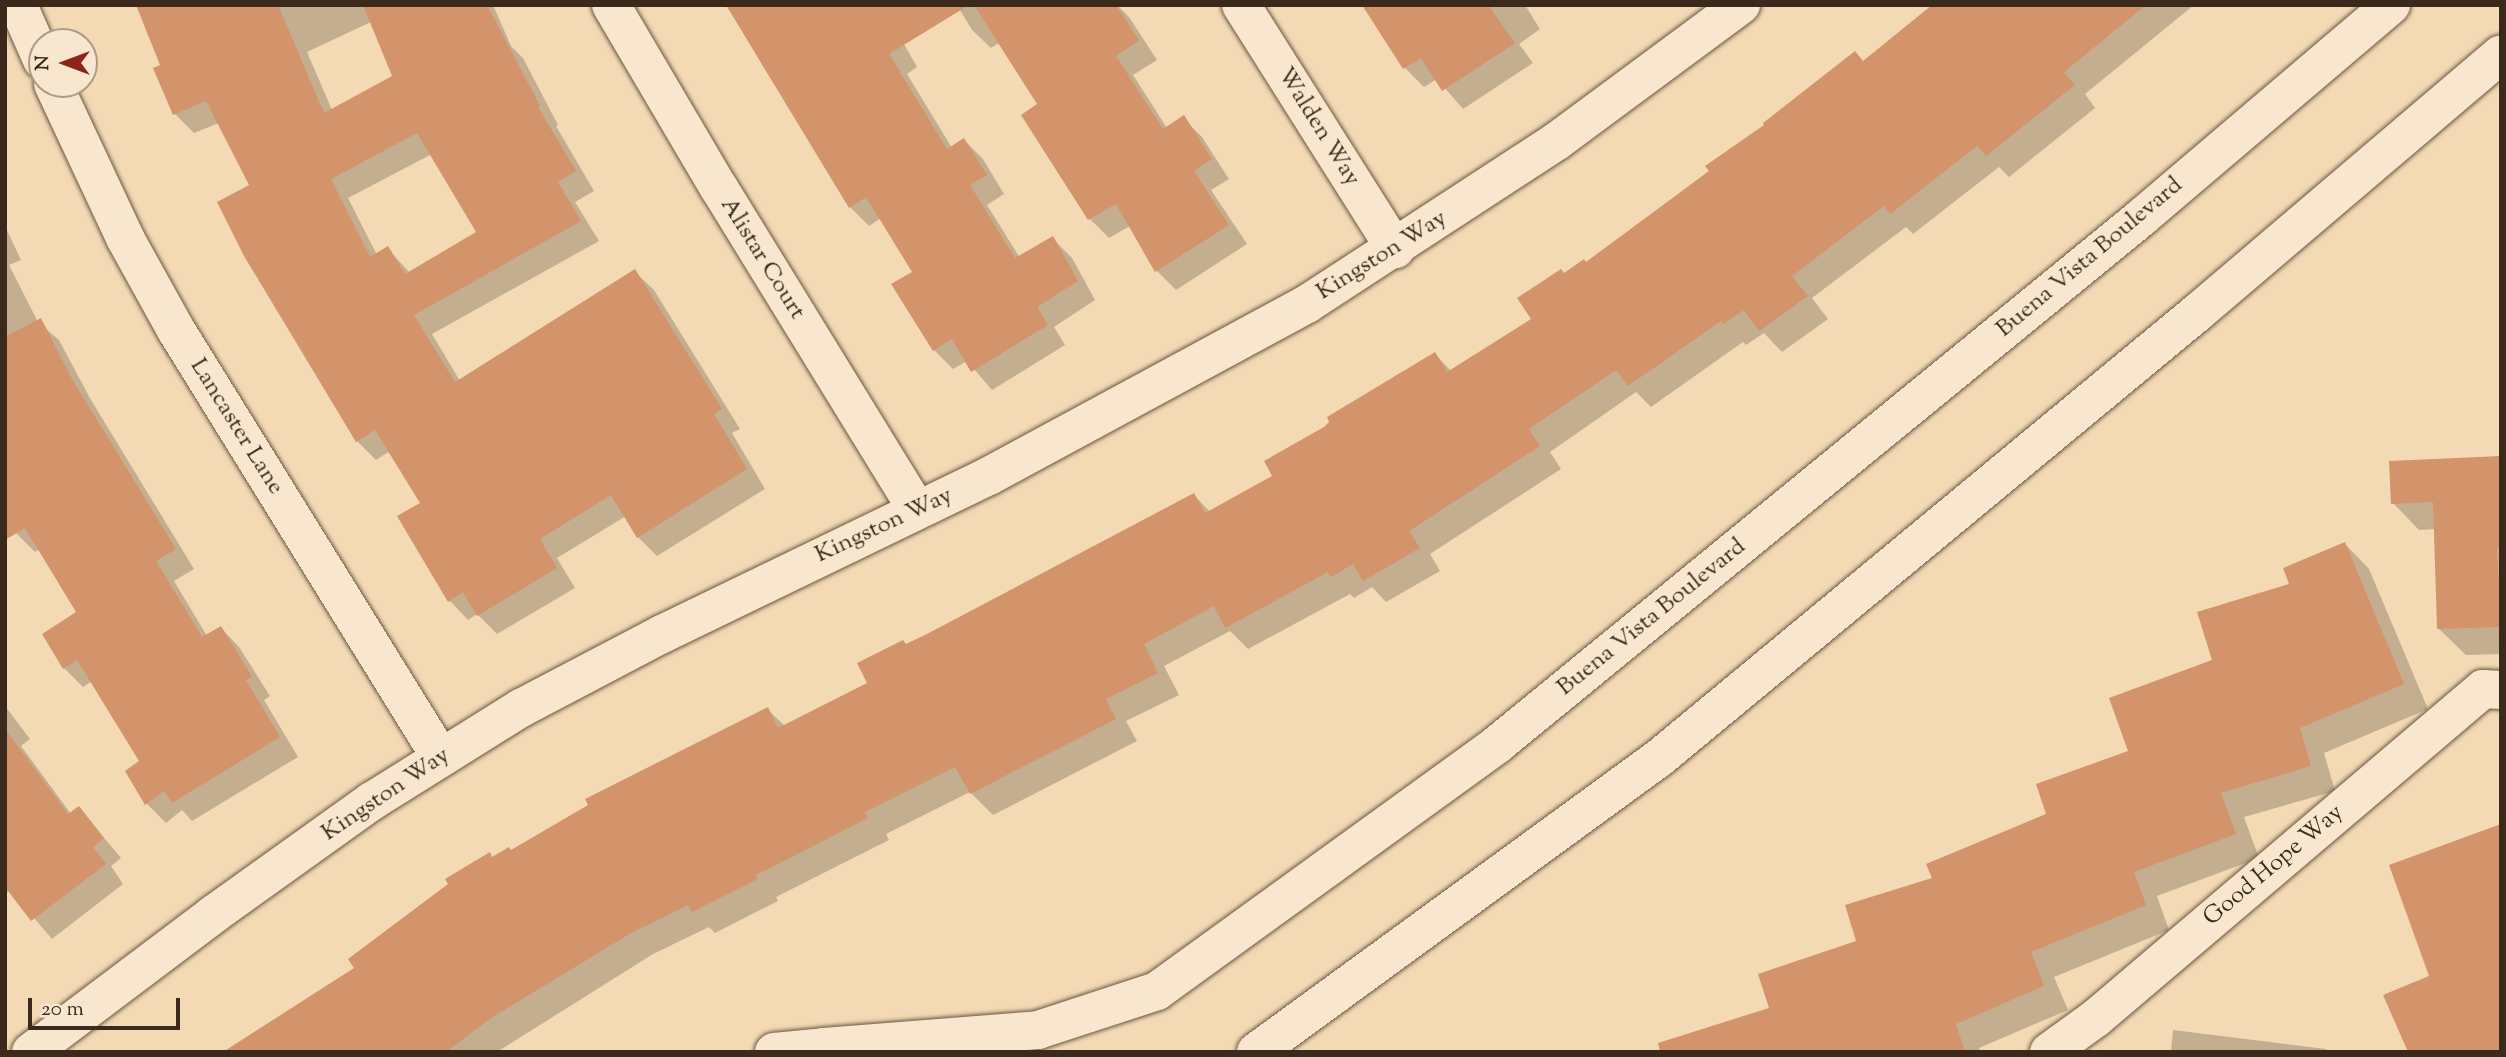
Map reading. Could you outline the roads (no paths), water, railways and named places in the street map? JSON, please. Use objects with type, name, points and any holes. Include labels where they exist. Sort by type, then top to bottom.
[{"type":"street","points":[[18,5],[28,28]]},
{"type":"street","name":"Alistar Court","points":[[611,5],[719,188],[917,510]]},
{"type":"street","name":"Walden Way","points":[[1241,5],[1395,248]]},
{"type":"street","name":"Kingston Way","points":[[31,1052],[214,914],[372,801],[521,708],[662,634],[989,476],[1307,304],[1556,141],[1741,5]]},
{"type":"street","name":"Buena Vista Boulevard","points":[[774,1052],[836,1049],[1038,1030],[1157,991],[1499,743],[2141,217],[2391,5]]},
{"type":"street","points":[[1256,1052],[1658,759],[2197,313],[2501,54]]},
{"type":"street","name":"Lancaster Lane","points":[[60,98],[125,238],[176,330],[441,758]]},
{"type":"street","name":"Good Hope Way","points":[[2049,1052],[2097,1035],[2483,689],[2501,690]]}]
